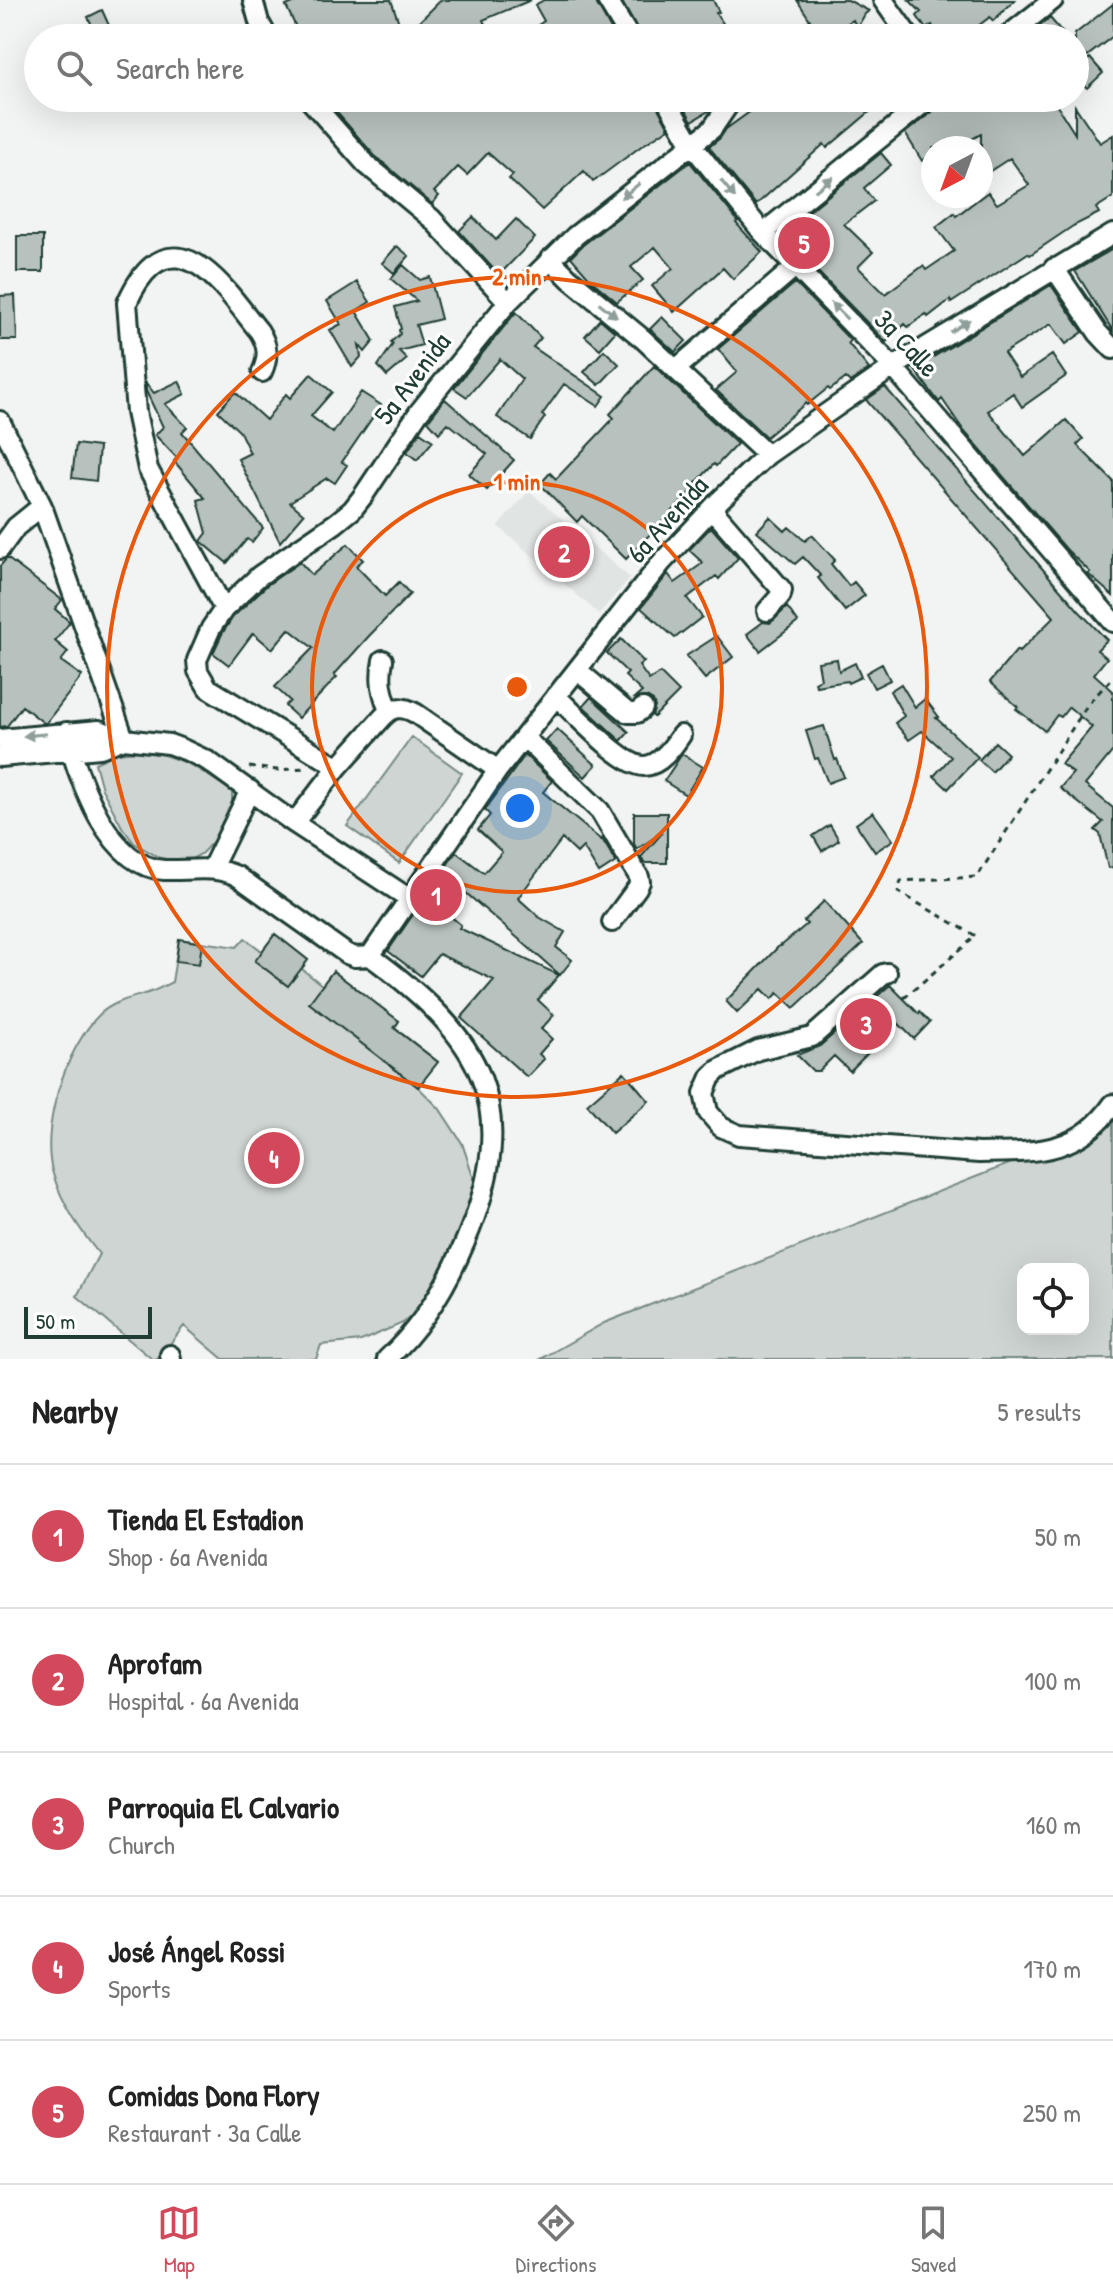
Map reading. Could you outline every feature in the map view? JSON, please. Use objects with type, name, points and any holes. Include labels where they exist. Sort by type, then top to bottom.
[{"type":"street","points":[[253,0],[260,24]]},
{"type":"street","points":[[607,0],[622,24]]},
{"type":"street","points":[[883,0],[900,24]]},
{"type":"street","points":[[1023,24],[1053,0]]},
{"type":"street","points":[[320,112],[366,164],[432,219],[508,302]]},
{"type":"street","name":"3a Calle","points":[[673,112],[692,145],[763,233],[893,367],[1113,622]]},
{"type":"street","name":"5a Avenida","points":[[332,764],[215,694],[203,681],[197,660],[211,628],[224,609],[259,576],[352,510],[419,412],[508,302],[550,259],[620,199],[692,145],[718,123],[725,112]]},
{"type":"street","points":[[763,233],[913,112]]},
{"type":"street","name":"6a Avenida","points":[[370,956],[498,770],[662,562],[767,455],[893,367],[1113,234]]},
{"type":"street","points":[[224,609],[148,469],[136,412],[127,303],[145,272],[158,261],[173,256],[186,259],[210,274],[265,340],[267,357],[262,372]]},
{"type":"street","points":[[550,259],[643,339],[767,455]]},
{"type":"street","points":[[676,369],[795,267]]},
{"type":"street","points":[[1054,268],[1098,333],[1113,349]]},
{"type":"street","points":[[0,421],[42,506],[124,739]]},
{"type":"street","points":[[0,549],[16,527],[42,506]]},
{"type":"street","points":[[712,509],[782,590],[767,611]]},
{"type":"street","points":[[383,660],[381,689],[389,711]]},
{"type":"street","points":[[577,670],[628,713],[637,713],[643,708]]},
{"type":"street","points":[[556,696],[609,746],[635,764],[651,764],[667,754],[681,735]]},
{"type":"street","points":[[294,823],[332,764],[389,711],[398,707],[406,708],[498,770]]},
{"type":"street","points":[[0,739],[99,730],[124,739],[169,744],[185,750],[208,761],[294,823],[410,899]]},
{"type":"street","points":[[66,732],[95,808],[128,856],[138,863],[163,870],[212,868],[226,871],[347,954],[370,956],[413,990],[456,1033],[481,1076],[493,1128],[492,1156],[472,1227],[455,1268],[436,1301],[387,1359]]},
{"type":"street","points":[[524,737],[600,811],[639,877],[637,888],[612,922]]},
{"type":"street","points":[[0,757],[100,748],[124,739]]},
{"type":"street","points":[[212,868],[250,790]]},
{"type":"street","points":[[887,973],[812,1037],[758,1050],[718,1070],[704,1093],[713,1120],[739,1135],[1010,1153],[1047,1149],[1077,1139],[1089,1131],[1113,1104]]},
{"type":"path","points":[[904,998],[976,936],[898,892],[901,881],[977,877],[1088,704],[1113,677]]},
{"type":"path","points":[[238,766],[277,770],[332,764]]},
{"type":"shaded area","points":[[529,491],[630,578],[599,614],[498,526]]},
{"type":"shaded area","points":[[412,737],[462,773],[399,863],[347,826]]},
{"type":"shaded area","points":[[149,750],[190,764],[232,791],[232,811],[221,833],[201,854],[186,862],[160,858],[134,843],[102,789],[95,763],[117,753]]},
{"type":"shaded area","points":[[275,934],[308,960],[302,969],[322,985],[333,971],[399,1021],[395,1028],[438,1062],[418,1087],[439,1108],[462,1143],[474,1179],[473,1219],[434,1297],[403,1323],[361,1341],[321,1345],[316,1359],[223,1359],[184,1326],[158,1359],[152,1359],[77,1296],[99,1254],[72,1216],[53,1174],[50,1135],[58,1090],[76,1047],[100,1014],[126,999],[172,982],[179,939],[237,947],[245,938],[262,951]]},
{"type":"shaded area","points":[[1113,1101],[1113,1359],[541,1359],[604,1323],[1075,1138]]},
{"type":"building","points":[[300,0],[391,0],[399,24],[294,24],[286,6]]},
{"type":"building","points":[[441,0],[531,0],[483,20],[485,24],[417,24]]},
{"type":"building","points":[[544,0],[595,0],[608,24],[540,24],[544,21],[535,5]]},
{"type":"building","points":[[621,0],[713,0],[719,12],[716,13],[724,24],[634,24]]},
{"type":"building","points":[[797,0],[848,0],[869,11],[859,24],[853,20],[846,24],[803,24],[810,20]]},
{"type":"building","points":[[909,0],[1015,0],[993,21],[990,17],[981,24],[923,24],[917,16],[921,12]]},
{"type":"building","points":[[1113,4],[1113,36],[1089,55],[1088,24]]},
{"type":"building","points":[[102,10],[108,24],[91,24],[88,17]]},
{"type":"building","points":[[1089,59],[1103,73],[1089,86]]},
{"type":"building","points":[[336,112],[660,112],[669,128],[593,182],[584,171],[542,210],[509,179],[513,175],[488,153],[467,175],[458,167],[434,192],[439,196],[432,204],[374,155]]},
{"type":"building","points":[[687,112],[707,112],[692,121]]},
{"type":"building","points":[[750,112],[869,112],[827,148],[824,144],[756,205],[709,147],[726,129]]},
{"type":"building","points":[[932,112],[1061,112],[1075,134],[1075,112],[1079,112],[1100,143],[1113,135],[1113,197],[1096,208],[1099,213],[1073,226],[1030,255],[1028,253],[951,303],[950,300],[928,317],[926,314],[908,327],[905,324],[886,342],[781,234],[881,153],[891,165],[864,188],[874,201],[844,224],[873,252],[858,267],[885,294],[923,266],[926,270],[954,251],[936,227],[954,213],[956,216],[967,208],[993,208],[993,199],[997,204],[1029,185],[1010,158],[993,169],[993,136],[921,136],[921,159],[905,133]]},
{"type":"building","points":[[690,162],[762,252],[733,279],[723,268],[674,312],[652,286],[673,268],[655,247],[631,267],[643,280],[617,302],[592,281],[571,257]]},
{"type":"building","points":[[473,217],[496,240],[516,219],[535,238],[499,275],[459,231]]},
{"type":"building","points":[[17,236],[43,236],[43,272],[17,272]]},
{"type":"building","points":[[397,246],[409,256],[394,273],[382,263]]},
{"type":"building","points":[[1113,249],[1113,331],[1075,271]]},
{"type":"building","points":[[403,265],[420,280],[430,277],[441,319],[416,325],[422,345],[399,351],[407,359],[387,376],[378,366],[393,344],[391,342],[400,334],[395,307],[417,301],[391,279]]},
{"type":"building","points":[[357,282],[370,302],[356,311],[374,341],[365,352],[359,345],[361,357],[352,367],[330,330],[341,324],[327,301]]},
{"type":"building","points":[[795,283],[850,340],[848,343],[869,369],[850,382],[846,378],[830,390],[828,388],[766,437],[716,390],[737,372],[718,349]]},
{"type":"building","points":[[1051,285],[1083,332],[1066,344],[1051,324],[1004,353],[1020,377],[1052,355],[1066,376],[1022,407],[1013,393],[988,411],[1025,456],[1066,420],[1083,439],[1077,445],[1113,481],[1113,596],[1088,574],[1090,572],[1067,550],[914,369]]},
{"type":"building","points":[[15,295],[17,340],[0,340],[0,296]]},
{"type":"building","points":[[516,312],[541,338],[533,347],[605,396],[598,406],[564,384],[542,415],[545,417],[530,439],[497,417],[522,379],[500,359],[467,397],[454,388]]},
{"type":"building","points":[[662,317],[686,341],[675,352],[650,329]]},
{"type":"building","points":[[600,319],[615,332],[600,349],[585,336]]},
{"type":"building","points":[[604,350],[619,364],[599,385],[584,372]]},
{"type":"building","points":[[654,366],[737,444],[716,466],[714,464],[695,484],[697,486],[626,559],[582,516],[577,522],[540,484],[550,473],[556,479],[614,418],[610,414]]},
{"type":"building","points":[[311,374],[332,392],[311,416],[333,433],[361,392],[381,405],[342,462],[347,465],[335,483],[327,478],[290,502],[304,514],[280,542],[238,459],[250,453],[240,432],[218,411],[235,392],[266,420],[286,394],[290,398]]},
{"type":"building","points":[[179,381],[185,394],[165,404],[187,427],[182,432],[263,528],[252,542],[247,539],[227,563],[201,541],[207,533],[198,500],[205,498],[174,461],[177,458],[155,435],[163,427],[146,391],[146,383],[154,393]]},
{"type":"building","points":[[885,387],[1107,640],[1097,650],[1107,658],[1094,674],[1113,691],[1113,751],[1085,785],[1113,808],[1113,867],[1108,868],[1100,834],[1095,830],[1103,822],[1060,788],[1073,773],[1061,764],[1092,727],[1069,707],[1061,717],[1057,715],[1045,731],[1016,709],[1018,707],[990,682],[1017,650],[1019,652],[1054,617],[866,400]]},
{"type":"building","points":[[445,399],[514,460],[487,490],[469,474],[487,454],[448,423],[439,433],[428,421]]},
{"type":"building","points":[[420,432],[433,441],[417,460],[407,452]]},
{"type":"building","points":[[76,444],[99,447],[96,481],[72,478]]},
{"type":"building","points":[[770,517],[785,531],[789,527],[805,541],[812,535],[835,560],[831,564],[849,586],[854,582],[865,595],[845,611],[818,578],[821,576],[803,557],[795,564],[757,531]]},
{"type":"building","points":[[711,527],[738,558],[719,579],[716,576],[687,598],[702,617],[675,638],[641,608],[668,574],[675,583],[703,563],[689,550]]},
{"type":"building","points":[[348,544],[363,560],[356,566],[385,596],[399,582],[410,594],[298,718],[285,706],[290,701],[275,687],[313,648],[289,629],[272,649],[253,633],[229,665],[213,653],[233,617],[267,585],[300,562],[312,575]]},
{"type":"building","points":[[7,558],[62,600],[55,609],[70,622],[55,641],[68,652],[61,661],[82,676],[46,723],[22,706],[7,726],[0,727],[0,566]]},
{"type":"building","points":[[787,607],[798,622],[760,651],[747,634],[763,622],[770,623]]},
{"type":"building","points":[[717,636],[733,657],[705,679],[686,656]]},
{"type":"building","points":[[621,639],[644,662],[639,666],[649,680],[660,673],[679,692],[654,717],[653,701],[646,697],[635,698],[642,692],[607,653]]},
{"type":"building","points":[[837,659],[839,671],[855,663],[861,677],[848,683],[816,686],[815,682],[821,679],[818,662]]},
{"type":"building","points":[[882,664],[890,680],[874,688],[866,673]]},
{"type":"building","points":[[901,684],[915,707],[925,699],[939,717],[936,718],[978,757],[948,789],[934,776],[951,757],[922,731],[909,740],[895,723],[904,716],[890,691]]},
{"type":"building","points":[[591,697],[629,732],[621,741],[583,706]]},
{"type":"building","points":[[824,726],[844,777],[828,783],[818,758],[815,759],[806,731]]},
{"type":"building","points":[[557,729],[596,765],[585,777],[546,741]]},
{"type":"building","points":[[995,742],[1008,754],[992,772],[979,760]]},
{"type":"building","points":[[682,754],[703,767],[686,795],[664,781]]},
{"type":"building","points":[[525,755],[552,781],[543,792],[602,839],[616,862],[599,873],[583,847],[577,853],[562,839],[518,898],[539,917],[565,932],[556,947],[572,960],[560,975],[466,893],[449,915],[461,925],[459,928],[559,975],[538,1000],[554,1015],[541,1029],[552,1039],[539,1054],[544,1059],[527,1077],[461,1018],[494,980],[439,954],[421,976],[388,951],[456,852],[484,873],[502,852],[478,830],[490,815],[485,810]]},
{"type":"building","points":[[873,812],[893,840],[875,852],[856,824]]},
{"type":"building","points":[[634,813],[667,813],[667,863],[644,863],[641,857],[662,833],[637,849],[634,844]]},
{"type":"building","points":[[830,825],[839,840],[822,851],[813,836]]},
{"type":"building","points":[[824,901],[863,944],[794,1008],[778,993],[772,999],[762,989],[737,1013],[726,1001],[780,945],[807,924],[804,921]]},
{"type":"building","points":[[275,934],[308,960],[288,986],[255,961]]},
{"type":"building","points":[[179,939],[202,943],[199,964],[176,961]]},
{"type":"building","points":[[333,971],[399,1021],[394,1028],[438,1062],[418,1087],[309,1003]]},
{"type":"building","points":[[890,985],[930,1022],[914,1039],[898,1023],[850,1071],[834,1056],[819,1071],[813,1071],[797,1055],[820,1046]]},
{"type":"building","points":[[624,1072],[649,1101],[612,1133],[587,1104]]},
{"type":"place","name":"Comidas Dona Flory","points":[[804,243]]},
{"type":"place","name":"Aprofam","points":[[564,552]]},
{"type":"place","name":"Tienda El Estadion","points":[[436,895]]},
{"type":"place","name":"Parroquia El Calvario","points":[[866,1024]]},
{"type":"place","name":"José Ángel Rossi","points":[[274,1158]]}]
